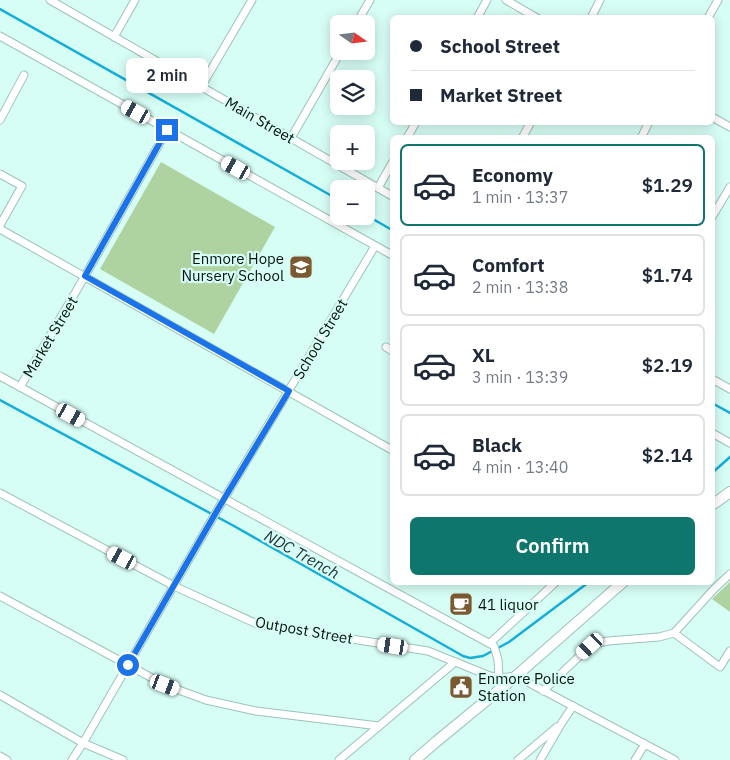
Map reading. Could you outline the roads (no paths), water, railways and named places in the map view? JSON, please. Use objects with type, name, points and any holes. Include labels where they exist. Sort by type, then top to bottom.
[{"type":"main road","points":[[715,504],[730,492]]},
{"type":"main road","points":[[415,760],[516,676],[620,585]]},
{"type":"street","name":"Main Street","points":[[50,0],[390,195]]},
{"type":"street","points":[[114,36],[135,0]]},
{"type":"street","points":[[201,87],[252,0]]},
{"type":"street","points":[[361,15],[370,0]]},
{"type":"street","points":[[478,15],[487,0]]},
{"type":"street","points":[[506,0],[532,15]]},
{"type":"street","points":[[592,15],[600,0]]},
{"type":"street","points":[[710,15],[718,0]]},
{"type":"street","points":[[0,36],[390,254]]},
{"type":"street","points":[[291,138],[336,60]]},
{"type":"street","points":[[0,120],[24,75]]},
{"type":"street","points":[[715,119],[730,127]]},
{"type":"street","name":"Market Street","points":[[20,387],[167,130]]},
{"type":"street","points":[[378,188],[390,167]]},
{"type":"street","points":[[0,174],[22,186],[0,225]]},
{"type":"street","points":[[715,212],[730,187]]},
{"type":"street","points":[[0,229],[390,449]]},
{"type":"street","name":"School Street","points":[[72,760],[218,509],[375,246]]},
{"type":"street","points":[[0,376],[492,644],[498,660],[499,678],[516,676],[675,760]]},
{"type":"street","points":[[715,381],[730,389]]},
{"type":"street","points":[[715,435],[730,443]]},
{"type":"street","name":"Outpost Street","points":[[0,493],[174,586],[257,624],[428,651],[499,678]]},
{"type":"street","points":[[543,690],[590,646],[608,641],[659,637],[674,633],[730,574]]},
{"type":"street","points":[[492,644],[553,585]]},
{"type":"street","points":[[0,596],[165,685],[206,700],[256,711],[379,726]]},
{"type":"street","points":[[674,633],[720,667],[730,651]]},
{"type":"street","points":[[339,760],[455,662]]},
{"type":"street","points":[[0,695],[83,743],[123,760]]},
{"type":"street","points":[[540,760],[573,706]]},
{"type":"street","points":[[518,760],[561,724]]},
{"type":"street","points":[[635,760],[644,744]]},
{"type":"street","points":[[0,756],[7,760]]},
{"type":"waterway","points":[[0,9],[330,195]]},
{"type":"waterway","points":[[375,220],[390,229]]},
{"type":"waterway","name":"NDC Trench","points":[[0,400],[234,526],[463,656],[470,658],[483,656],[509,642],[585,585]]},
{"type":"waterway","points":[[715,405],[730,413]]},
{"type":"waterway","name":"NDC Trench","points":[[715,470],[730,457]]},
{"type":"place","name":"Enmore Hope Nursery School","points":[[301,267]]},
{"type":"place","name":"41 liquor","points":[[461,604]]},
{"type":"place","name":"Enmore Police Station","points":[[461,687]]}]
